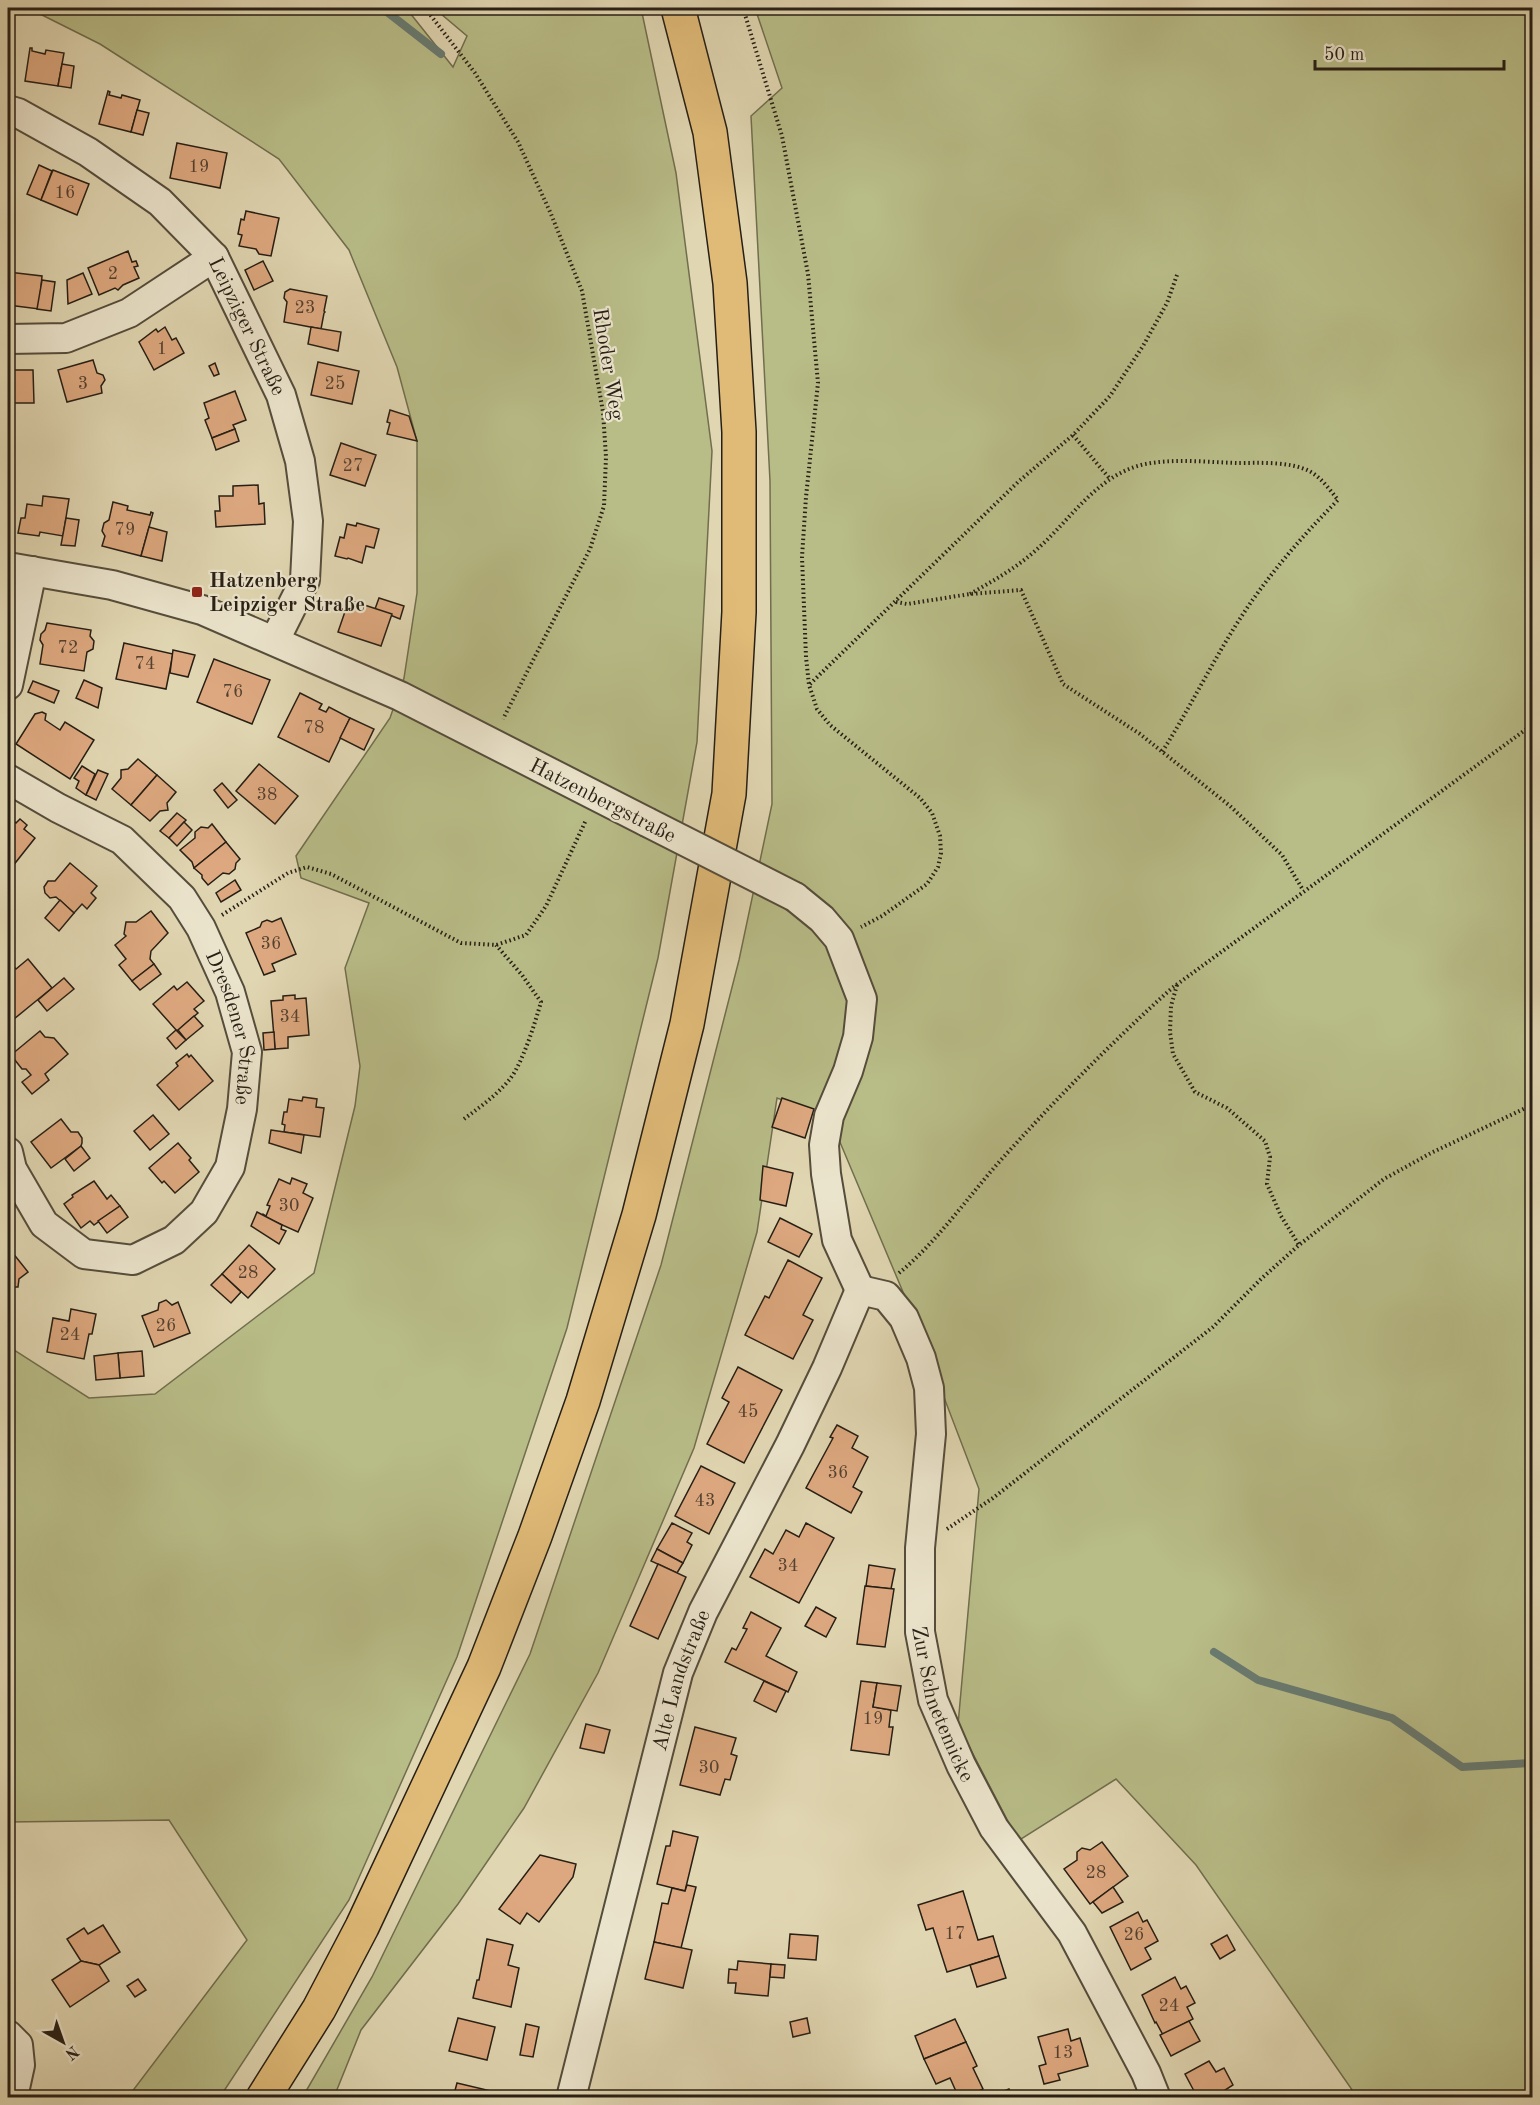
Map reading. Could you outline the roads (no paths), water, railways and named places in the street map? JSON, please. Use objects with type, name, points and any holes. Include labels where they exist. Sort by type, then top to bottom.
[{"type":"main road","points":[[263,2097],[319,2009],[362,1927],[484,1667],[535,1536],[583,1401],[639,1215],[687,1024],[729,794],[739,612],[739,432],[730,283],[710,132],[678,8]]},
{"type":"street","name":"Leipziger Straße","points":[[8,110],[18,113],[88,152],[160,202],[214,256],[281,395],[300,461],[308,521],[305,580],[275,640]]},
{"type":"street","points":[[8,339],[66,338],[129,313],[214,256]]},
{"type":"street","points":[[8,685],[20,569]]},
{"type":"street","name":"Hatzenbergstraße","points":[[20,569],[112,585],[202,610],[275,640],[400,696],[491,741],[595,797],[795,897],[822,919],[839,939],[862,999],[858,1037],[848,1071],[829,1116],[824,1145],[826,1174],[837,1240],[860,1290]]},
{"type":"street","name":"Dresdener Straße","points":[[8,779],[57,808],[122,840],[182,898],[201,928],[230,992],[247,1052],[242,1108],[230,1167],[204,1212],[174,1239],[133,1260],[84,1254],[44,1224],[12,1170],[8,1152]]},
{"type":"street","name":"Zur Schnetemicke","points":[[860,1290],[886,1296],[904,1318],[921,1358],[929,1388],[931,1434],[920,1548],[920,1632],[933,1700],[961,1765],[994,1828],[1072,1934],[1146,2073],[1156,2097]]},
{"type":"street","name":"Alte Landstraße","points":[[571,2097],[678,1674],[703,1612],[823,1378],[860,1290]]},
{"type":"street","points":[[8,2035],[18,2045],[20,2065],[11,2097]]},
{"type":"waterway","points":[[382,8],[441,54]]},
{"type":"waterway","points":[[1214,1652],[1258,1680],[1392,1718],[1462,1767],[1532,1763]]},
{"type":"place","name":"Hatzenberg Leipziger Straße","points":[[197,592]]}]
